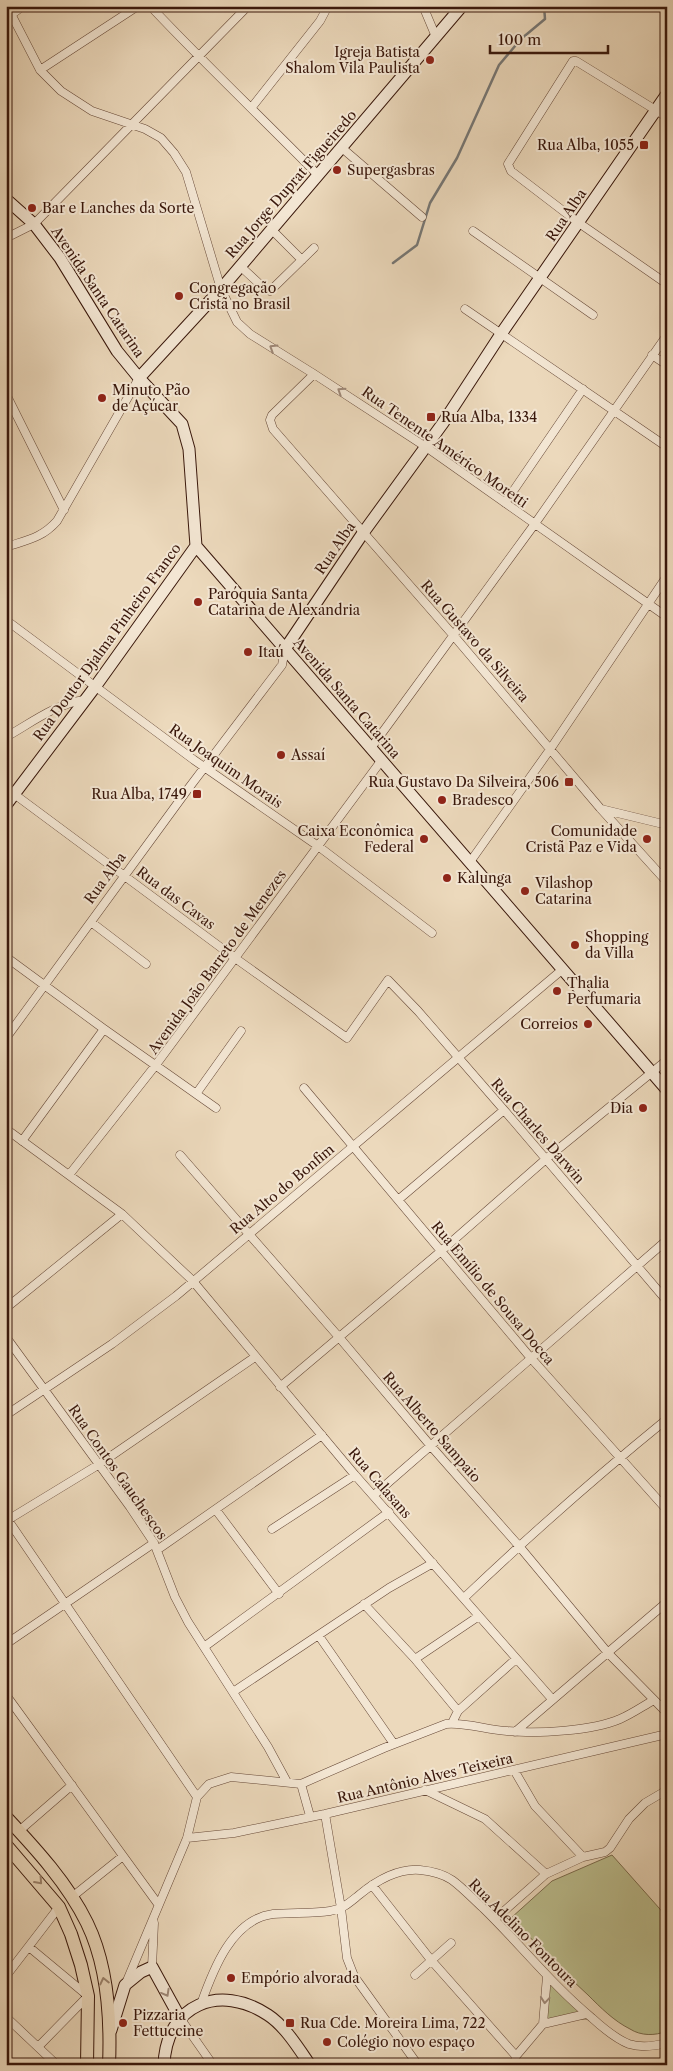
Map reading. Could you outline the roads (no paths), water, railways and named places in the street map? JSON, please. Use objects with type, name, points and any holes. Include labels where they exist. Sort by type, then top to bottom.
[{"type":"main road","points":[[6,1817],[72,1897],[88,1925],[98,1954],[108,2001],[111,2030],[109,2065]]},
{"type":"main road","points":[[6,1845],[46,1889],[59,1907],[71,1934],[81,1965],[88,2000],[87,2065]]},
{"type":"street","points":[[7,6],[40,70],[138,6]]},
{"type":"street","points":[[11,15],[24,6]]},
{"type":"street","points":[[6,238],[34,224],[248,6]]},
{"type":"street","points":[[252,107],[320,21],[328,6]]},
{"type":"street","points":[[423,6],[436,37]]},
{"type":"street","name":"Rua Jorge Duprat Figueiredo","points":[[139,378],[221,289],[462,6]]},
{"type":"street","points":[[153,7],[198,56],[252,107],[318,175]]},
{"type":"street","points":[[667,117],[576,61],[571,62],[510,160],[508,168],[579,223],[667,284]]},
{"type":"street","name":"Rua Tenente Américo Moretti","points":[[40,70],[76,102],[105,116],[145,129],[161,138],[174,153],[186,172],[221,289],[237,322],[250,334],[426,447],[667,617]]},
{"type":"street","name":"Rua Alba","points":[[6,1038],[282,664],[285,649],[363,533],[426,447],[667,94]]},
{"type":"street","points":[[342,148],[422,218]]},
{"type":"street","name":"Avenida Santa Catarina","points":[[6,199],[34,224],[75,279],[117,351],[139,378],[182,424],[189,449],[196,546],[667,1090]]},
{"type":"street","points":[[272,230],[302,260]]},
{"type":"street","points":[[473,232],[593,315]]},
{"type":"street","points":[[240,266],[265,289],[270,291],[314,248]]},
{"type":"street","points":[[465,309],[667,448]]},
{"type":"street","points":[[371,748],[534,525],[667,334]]},
{"type":"street","points":[[652,355],[667,365]]},
{"type":"street","name":"Rua Gustavo da Silveira","points":[[314,374],[272,415],[270,420],[273,429],[551,748],[600,808],[667,882]]},
{"type":"street","points":[[6,547],[36,538],[48,532],[64,510],[139,378]]},
{"type":"street","points":[[505,503],[583,389]]},
{"type":"street","points":[[6,394],[64,510]]},
{"type":"street","name":"Rua Doutor Djalma Pinheiro Franco","points":[[6,805],[10,791],[95,687],[196,546]]},
{"type":"street","points":[[470,862],[551,748],[667,576]]},
{"type":"street","name":"Rua Joaquim Morais","points":[[6,620],[95,687],[318,846],[432,933]]},
{"type":"street","points":[[6,737],[56,708],[69,702],[84,700]]},
{"type":"street","name":"Avenida João Barreto de Menezes","points":[[69,1175],[155,1066],[381,761]]},
{"type":"street","name":"Rua das Cavas","points":[[10,791],[235,958],[347,1038],[388,980]]},
{"type":"street","points":[[600,808],[666,824]]},
{"type":"street","points":[[91,922],[146,964]]},
{"type":"street","points":[[6,957],[155,1066],[216,1108]]},
{"type":"street","name":"Rua Alto do Bonfim","points":[[6,1415],[46,1390],[149,1317],[563,969]]},
{"type":"street","name":"Rua Charles Darwin","points":[[388,980],[418,1011],[504,1110],[667,1302]]},
{"type":"street","points":[[22,1140],[104,1029]]},
{"type":"street","points":[[196,1094],[241,1031]]},
{"type":"street","points":[[280,1387],[338,1336],[440,1252],[546,1159],[667,1060]]},
{"type":"street","name":"Rua Emílio de Sousa Docca","points":[[304,1088],[530,1357],[667,1510]]},
{"type":"street","points":[[398,1200],[504,1110]]},
{"type":"street","name":"Rua Calasans","points":[[6,1129],[122,1214],[192,1280],[355,1475],[465,1597],[479,1616],[552,1699]]},
{"type":"street","name":"Rua Alberto Sampaio","points":[[180,1155],[519,1546],[608,1653],[665,1710]]},
{"type":"street","points":[[6,1308],[122,1214]]},
{"type":"street","points":[[374,1495],[530,1357],[667,1240]]},
{"type":"street","name":"Rua Contos Gauchescos","points":[[6,1337],[130,1507],[156,1547],[175,1597],[204,1647],[268,1747],[287,1782]]},
{"type":"street","points":[[197,1797],[66,1603],[7,1521],[98,1464],[255,1357]]},
{"type":"street","points":[[465,1597],[519,1546],[620,1457],[667,1419]]},
{"type":"street","points":[[6,1644],[66,1603],[216,1510],[322,1436]]},
{"type":"street","points":[[272,1529],[355,1475]]},
{"type":"street","points":[[216,1510],[279,1594]]},
{"type":"street","points":[[204,1647],[389,1512]]},
{"type":"street","points":[[232,1692],[319,1636],[364,1604],[433,1563]]},
{"type":"street","points":[[515,1732],[667,1602]]},
{"type":"street","points":[[364,1604],[415,1659],[458,1710]]},
{"type":"street","points":[[415,1659],[479,1616]]},
{"type":"street","points":[[319,1636],[394,1744]]},
{"type":"street","points":[[452,1724],[458,1710],[516,1659]]},
{"type":"street","points":[[6,1694],[158,1904]]},
{"type":"street","points":[[111,2030],[125,1985],[187,1838],[197,1797],[209,1784],[224,1778],[241,1777],[301,1784],[441,1726],[452,1724],[515,1732],[544,1732],[602,1725],[621,1719],[654,1700]]},
{"type":"street","name":"Rua Antônio Alves Teixeira","points":[[187,1838],[234,1833],[325,1814],[667,1734]]},
{"type":"street","points":[[514,1770],[535,1806],[583,1857]]},
{"type":"street","points":[[301,1784],[310,1816]]},
{"type":"street","points":[[19,1831],[72,1785]]},
{"type":"street","points":[[425,1790],[485,1819],[546,1874]]},
{"type":"street","points":[[495,1919],[546,1874],[583,1857],[605,1852],[610,1848],[629,1818],[645,1803],[667,1790]]},
{"type":"street","points":[[325,1814],[342,1908],[347,1958],[354,1976],[418,2065]]},
{"type":"street","points":[[72,1897],[122,1856]]},
{"type":"street","name":"Rua Adelino Fontoura","points":[[201,2004],[209,1983],[229,1945],[236,1934],[248,1924],[271,1914],[328,1911],[342,1908],[372,1885],[399,1871],[416,1870],[442,1875],[456,1884],[495,1919],[547,1976],[586,2014],[605,2029],[631,2044],[651,2046],[667,2043]]},
{"type":"street","points":[[372,1885],[431,1960],[516,2056]]},
{"type":"street","points":[[6,1976],[59,1907]]},
{"type":"street","points":[[154,1919],[152,1967],[180,2018],[213,2065]]},
{"type":"street","points":[[415,1975],[451,1943]]},
{"type":"street","points":[[29,1947],[88,2000],[75,2010],[38,2047]]},
{"type":"street","points":[[125,1985],[141,1972],[152,1967]]},
{"type":"street","points":[[514,2065],[516,2056],[543,2024],[547,1976]]},
{"type":"street","points":[[108,2001],[116,2002],[121,1999]]},
{"type":"street","points":[[164,2065],[168,2040],[180,2018],[201,2004],[223,1999],[239,2001],[256,2007],[270,2016],[279,2024],[310,2065]]},
{"type":"street","points":[[543,2024],[586,2014]]},
{"type":"street","points":[[6,2017],[58,2065]]},
{"type":"waterway","points":[[393,263],[417,245],[430,203],[457,158],[499,65],[521,39],[545,19],[544,6]]},
{"type":"place","name":"Igreja Batista Shalom Vila Paulista","points":[[430,60]]},
{"type":"place","name":"Rua Alba, 1055","points":[[644,145]]},
{"type":"place","name":"Supergasbras","points":[[337,170]]},
{"type":"place","name":"Bar e Lanches da Sorte","points":[[32,208]]},
{"type":"place","name":"Congregação Cristã no Brasil","points":[[179,296]]},
{"type":"place","name":"Minuto Pão de Açúcar","points":[[102,398]]},
{"type":"place","name":"Rua Alba, 1334","points":[[431,417]]},
{"type":"place","name":"Paróquia Santa Catarina de Alexandria","points":[[198,602]]},
{"type":"place","name":"Itaú","points":[[248,652]]},
{"type":"place","name":"Assaí","points":[[281,755]]},
{"type":"place","name":"Rua Gustavo Da Silveira, 506","points":[[569,782]]},
{"type":"place","name":"Rua Alba, 1749","points":[[197,794]]},
{"type":"place","name":"Bradesco","points":[[442,800]]},
{"type":"place","name":"Caixa Econômica Federal","points":[[424,839]]},
{"type":"place","name":"Comunidade Cristã Paz e Vida","points":[[647,839]]},
{"type":"place","name":"Kalunga","points":[[447,878]]},
{"type":"place","name":"Vilashop Catarina","points":[[525,891]]},
{"type":"place","name":"Shopping da Villa","points":[[575,945]]},
{"type":"place","name":"Thalia Perfumaria","points":[[557,991]]},
{"type":"place","name":"Correios","points":[[588,1024]]},
{"type":"place","name":"Dia","points":[[643,1108]]},
{"type":"place","name":"Empório alvorada","points":[[231,1978]]},
{"type":"place","name":"Pizzaria Fettuccine","points":[[123,2023]]},
{"type":"place","name":"Rua Cde. Moreira Lima, 722","points":[[290,2023]]},
{"type":"place","name":"Colégio novo espaço","points":[[327,2042]]}]
